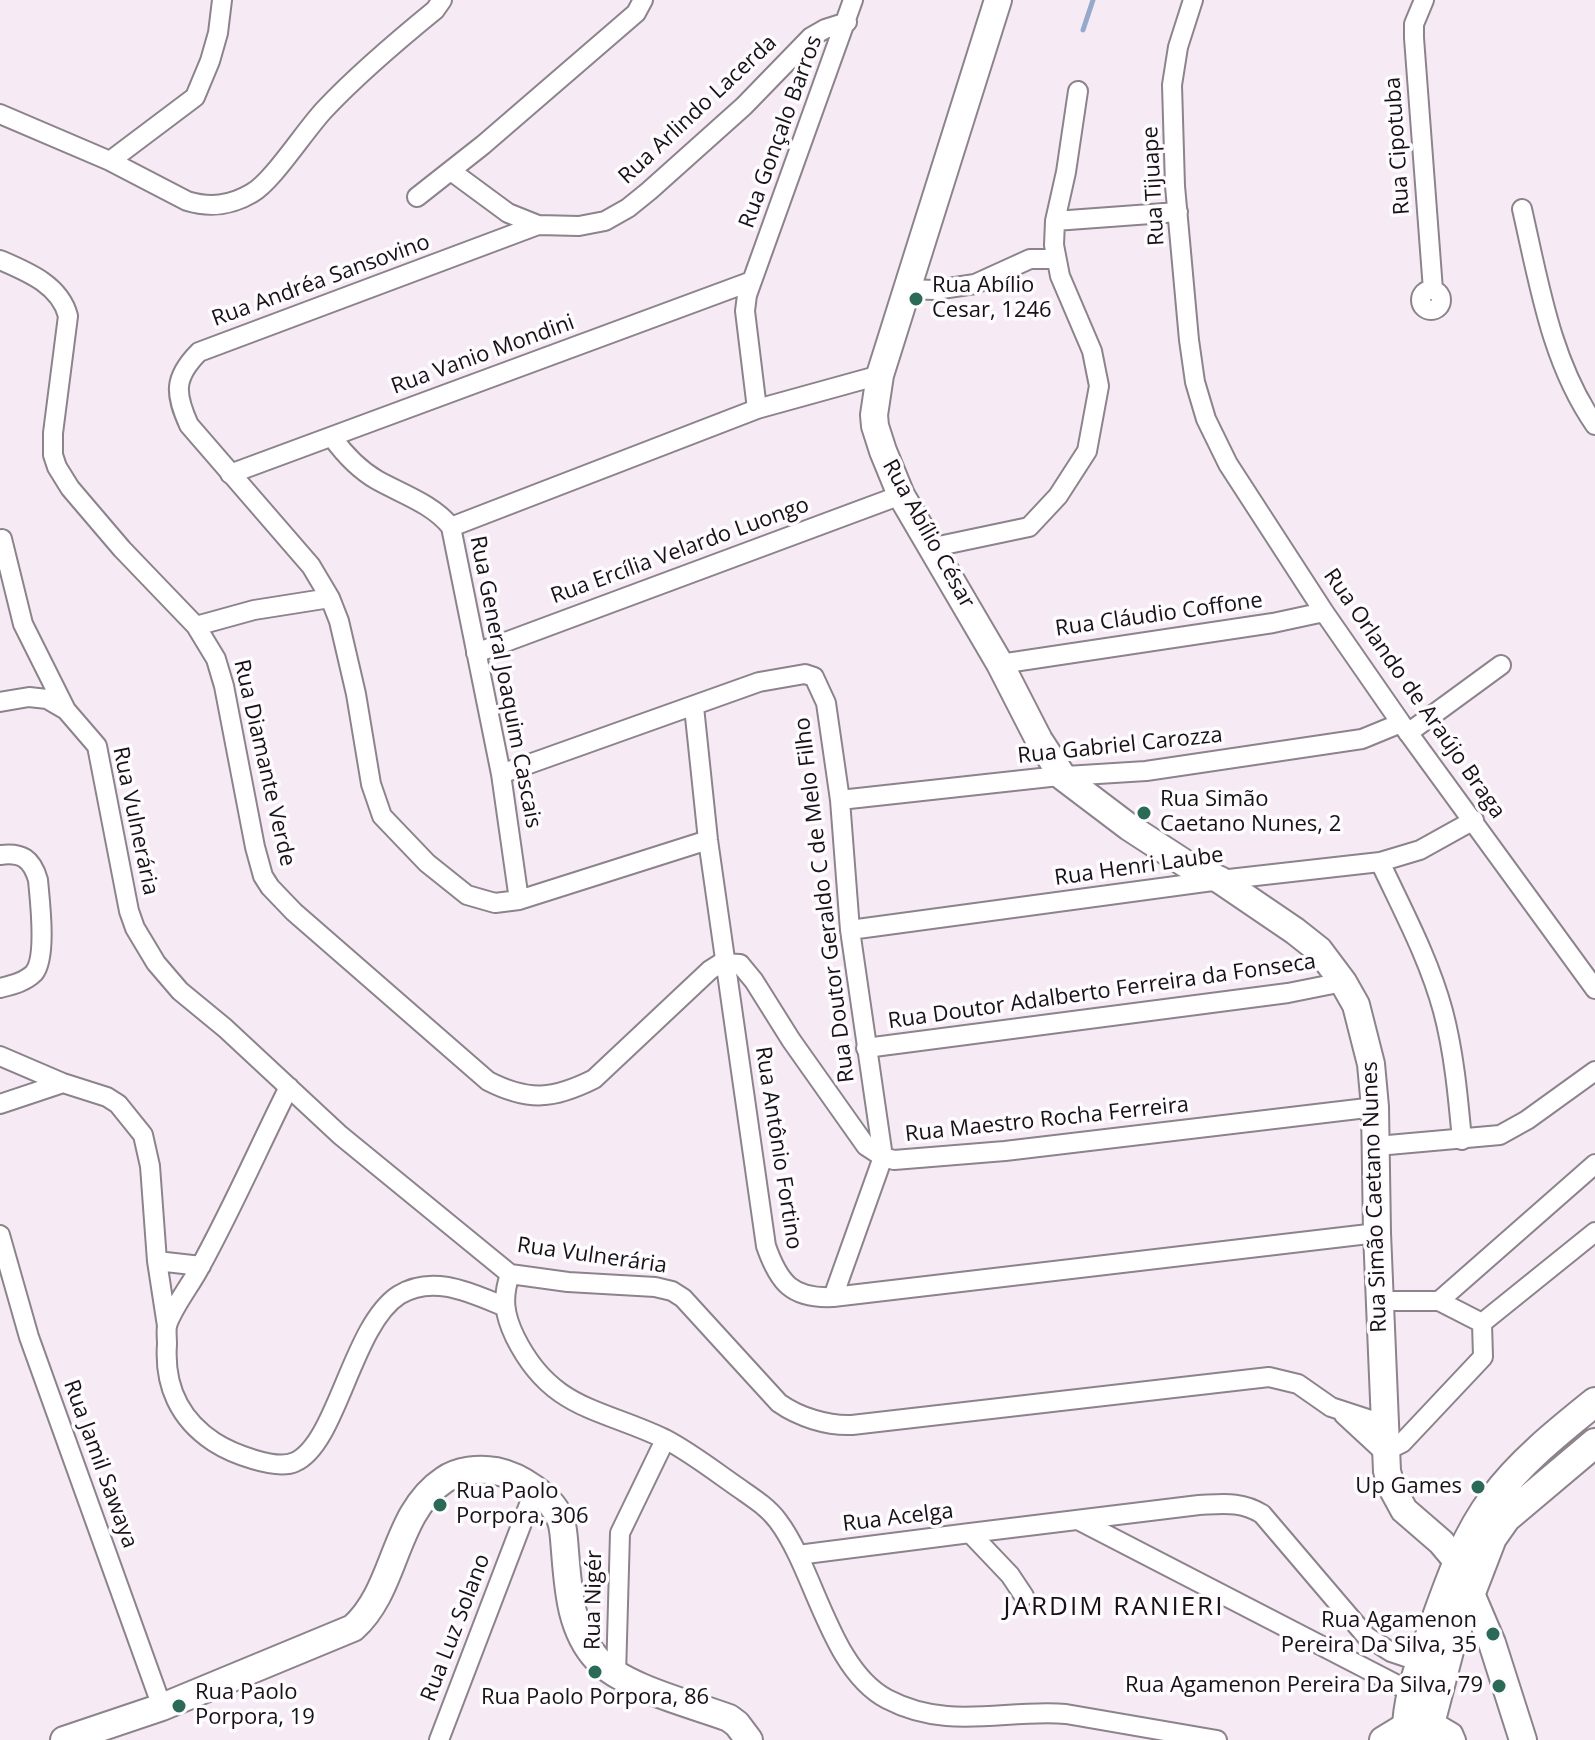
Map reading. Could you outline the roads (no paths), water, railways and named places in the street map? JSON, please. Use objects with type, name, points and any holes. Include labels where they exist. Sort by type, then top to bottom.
[{"type":"main road","name":"Rua Abílio César","points":[[998,0],[880,375],[874,415],[883,451],[901,495],[934,547],[1039,740],[1063,777]]},
{"type":"main road","name":"Rua Simão Caetano Nunes","points":[[1063,777],[1129,827],[1186,864],[1254,900],[1319,950],[1343,982],[1364,1028],[1371,1064],[1377,1146],[1384,1452],[1391,1486],[1404,1510],[1441,1542],[1457,1561],[1492,1643],[1523,1740]]},
{"type":"main road","points":[[1412,1733],[1413,1693],[1421,1662],[1457,1561],[1485,1510],[1512,1475],[1595,1402]]},
{"type":"main road","points":[[1412,1733],[1450,1647],[1492,1538],[1506,1518],[1595,1443]]},
{"type":"main road","points":[[74,1738],[162,1707],[353,1628],[367,1616],[376,1602],[409,1523],[424,1498],[444,1480],[462,1472],[485,1469],[508,1473],[535,1489],[558,1512],[571,1605],[580,1633],[598,1661],[616,1675],[729,1718],[749,1740]]},
{"type":"street","points":[[110,161],[195,97],[218,33],[222,0]]},
{"type":"street","points":[[0,114],[110,161],[187,201],[200,205],[227,204],[261,187],[324,110],[435,10],[442,0]]},
{"type":"street","points":[[417,197],[636,13],[643,0]]},
{"type":"street","name":"Rua Gonçalo Barros","points":[[757,409],[745,311],[752,281],[853,0]]},
{"type":"street","name":"Rua Tijuape","points":[[1193,0],[1178,47],[1172,85],[1178,212],[1193,372],[1206,419]]},
{"type":"street","name":"Rua Cipotuba","points":[[1424,0],[1414,24],[1414,38],[1433,290]]},
{"type":"street","name":"Rua Arlindo Lacerda","points":[[451,171],[508,213],[538,225],[594,224],[628,208],[744,106],[811,37],[847,22]]},
{"type":"street","points":[[934,547],[1029,527],[1041,517],[1090,445],[1099,386],[1092,351],[1060,276],[1056,259],[1055,221],[1078,91]]},
{"type":"street","points":[[1522,209],[1541,294],[1564,367],[1595,425]]},
{"type":"street","points":[[1055,221],[1178,212]]},
{"type":"street","name":"Rua Andréa Sansovino","points":[[538,225],[199,352],[186,365],[178,386],[179,403],[189,425],[311,566],[330,598],[339,621],[356,694],[371,784],[382,816],[427,863],[467,895],[495,903],[519,900],[708,840]]},
{"type":"street","points":[[907,289],[935,290],[975,284],[1025,261],[1056,259]]},
{"type":"street","name":"Rua Diamante Verde","points":[[0,260],[48,285],[64,303],[68,316],[53,433],[53,455],[57,467],[70,488],[122,549],[196,626],[216,659],[263,876],[294,912],[488,1081],[508,1091],[533,1096],[570,1091],[594,1079],[710,970],[726,962]]},
{"type":"street","name":"Rua Vanio Mondini","points":[[230,474],[752,281]]},
{"type":"street","points":[[451,527],[757,409],[880,375]]},
{"type":"street","name":"Rua Orlando de Araújo Braga","points":[[1206,419],[1228,464],[1324,612],[1404,728],[1595,989]]},
{"type":"street","name":"Rua General Joaquim Cascais","points":[[332,437],[361,469],[429,508],[451,527],[501,774],[519,900]]},
{"type":"street","name":"Rua Ercília Velardo Luongo","points":[[476,653],[901,495]]},
{"type":"street","points":[[2,539],[23,624],[66,710]]},
{"type":"street","points":[[196,626],[254,610],[330,598]]},
{"type":"street","name":"Rua Cláudio Coffone","points":[[1000,664],[1273,623],[1324,612]]},
{"type":"street","name":"Rua Gabriel Carozza","points":[[840,800],[1146,771],[1362,739],[1404,728],[1501,665]]},
{"type":"street","name":"Rua Doutor Geraldo C de Melo Filho","points":[[501,774],[759,682],[805,674],[814,677],[826,703],[840,800],[850,930],[883,1157],[833,1297]]},
{"type":"street","name":"Rua Vulnerária","points":[[0,702],[29,697],[47,699],[66,710],[97,746],[129,911],[135,928],[156,963],[180,991],[225,1028],[340,1135],[510,1274],[672,1291],[683,1298],[779,1403],[791,1412],[834,1425],[1269,1377],[1298,1384],[1339,1410],[1384,1452]]},
{"type":"street","name":"Rua Antônio Fortino","points":[[694,707],[708,840],[766,1246],[775,1272],[786,1286],[816,1298],[833,1297],[1377,1233]]},
{"type":"street","name":"Rua Henri Laube","points":[[850,930],[1220,880],[1380,862],[1420,850],[1474,820]]},
{"type":"street","points":[[0,855],[20,854],[28,859],[35,870],[41,951],[36,971],[28,978],[0,988]]},
{"type":"street","points":[[1380,862],[1425,958],[1444,1015],[1462,1140]]},
{"type":"street","name":"Rua Maestro Rocha Ferreira","points":[[726,962],[740,964],[748,973],[838,1109],[866,1146],[883,1157],[905,1161],[1005,1151],[1375,1107]]},
{"type":"street","name":"Rua Doutor Adalberto Ferreira da Fonseca","points":[[866,1048],[1288,993],[1343,982]]},
{"type":"street","points":[[0,1056],[63,1083],[107,1097],[118,1104],[143,1135],[150,1166],[157,1261],[167,1326],[168,1381],[183,1413],[199,1431],[217,1444],[273,1465],[298,1462],[314,1446],[369,1331],[386,1306],[401,1294],[431,1285],[446,1286],[503,1306]]},
{"type":"street","points":[[1377,1146],[1500,1135],[1527,1120],[1595,1071]]},
{"type":"street","points":[[0,1104],[63,1083]]},
{"type":"street","points":[[167,1326],[201,1266],[289,1087]]},
{"type":"street","points":[[1439,1301],[1595,1164]]},
{"type":"street","points":[[1482,1323],[1595,1232]]},
{"type":"street","name":"Rua Jamil Sawaya","points":[[0,1235],[29,1337],[162,1707]]},
{"type":"street","points":[[157,1261],[201,1266]]},
{"type":"street","points":[[510,1274],[503,1306],[518,1342],[546,1383],[569,1400],[691,1454],[758,1501],[777,1520],[798,1555],[839,1645],[852,1665],[869,1687],[887,1699],[931,1714],[978,1718],[1045,1712],[1217,1740]]},
{"type":"street","points":[[1380,1301],[1439,1301],[1482,1323]]},
{"type":"street","points":[[1384,1452],[1402,1443],[1483,1357],[1482,1323]]},
{"type":"street","name":"Rua Vulnerária","points":[[1339,1410],[1383,1424]]},
{"type":"street","name":"Rua Nigér","points":[[616,1675],[620,1533],[665,1440]]},
{"type":"street","name":"Rua Luz Solano","points":[[439,1740],[535,1489]]},
{"type":"street","points":[[970,1533],[1199,1505],[1247,1505],[1262,1514],[1366,1636],[1391,1652],[1421,1662]]},
{"type":"street","points":[[1078,1520],[1413,1693]]},
{"type":"street","name":"Rua Acelga","points":[[798,1555],[970,1533],[1010,1575],[1024,1596]]},
{"type":"street","points":[[1353,1662],[1366,1636]]},
{"type":"street","points":[[1412,1733],[1453,1733],[1456,1740]]},
{"type":"waterway","points":[[1083,30],[1093,0]]},
{"type":"place","name":"Rua Abílio Cesar, 1246","points":[[916,299]]},
{"type":"place","name":"Rua Simão Caetano Nunes, 2","points":[[1144,813]]},
{"type":"place","name":"Up Games","points":[[1478,1487]]},
{"type":"place","name":"Rua Paolo Porpora, 306","points":[[440,1505]]},
{"type":"place","name":"Rua Agamenon Pereira Da Silva, 35","points":[[1493,1634]]},
{"type":"place","name":"Rua Paolo Porpora, 86","points":[[595,1672]]},
{"type":"place","name":"Rua Agamenon Pereira Da Silva, 79","points":[[1499,1686]]},
{"type":"place","name":"Rua Paolo Porpora, 19","points":[[179,1706]]},
{"type":"district","name":"JARDIM RANIERI","points":[[1114,1608]]}]
